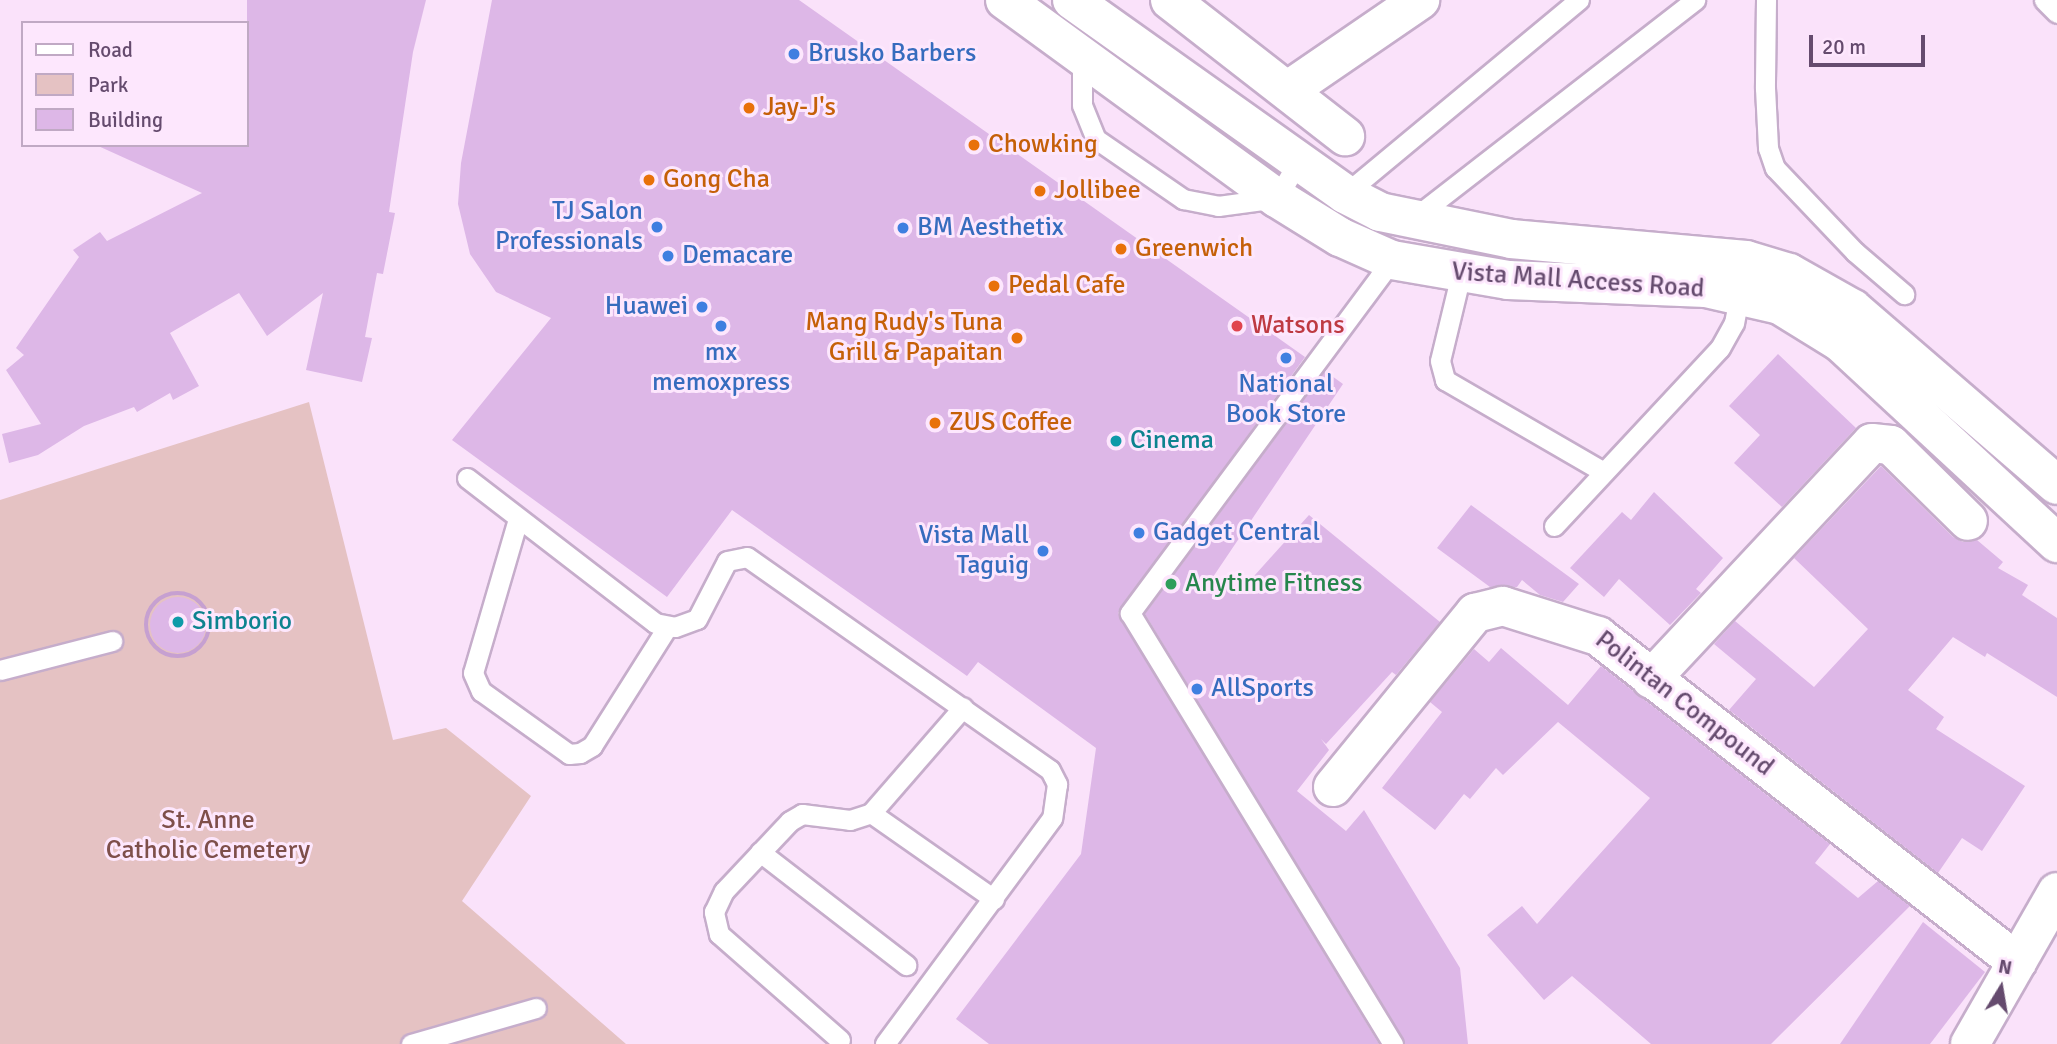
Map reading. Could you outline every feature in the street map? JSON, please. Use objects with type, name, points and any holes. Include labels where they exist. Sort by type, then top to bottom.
[{"type":"street","name":"Vista Mall Access Road","points":[[1005,0],[1277,198],[1340,237],[1392,260],[1461,274],[1743,276],[1789,273],[1853,309],[2057,485]]},
{"type":"street","name":"Vista Mall Access Road","points":[[1072,0],[1345,194],[1410,221],[1743,276],[1780,305],[1840,342],[2057,543]]},
{"type":"street","points":[[1170,0],[1290,89],[1345,136]]},
{"type":"street","points":[[1290,89],[1420,0]]},
{"type":"street","points":[[1651,679],[1872,443],[1892,445],[1968,521]]},
{"type":"street","name":"Polintan Compound","points":[[1333,787],[1475,612],[1487,607],[1503,606],[1587,630],[2017,962]]},
{"type":"street","points":[[1976,1042],[2057,892]]},
{"type":"lane","points":[[1345,194],[1579,0]]},
{"type":"lane","points":[[1766,0],[1765,88],[1768,148],[1774,168],[1855,252],[1904,294]]},
{"type":"lane","points":[[2044,0],[2057,13]]},
{"type":"lane","points":[[1410,221],[1684,3]]},
{"type":"lane","points":[[1103,22],[1082,54],[1082,105],[1097,139],[1184,199],[1218,206],[1277,198],[1299,160]]},
{"type":"lane","points":[[1392,260],[1130,612],[1393,1044]]},
{"type":"lane","points":[[1461,274],[1440,362],[1445,380],[1602,471]]},
{"type":"lane","points":[[1554,526],[1602,471],[1720,348],[1734,323],[1743,276]]},
{"type":"lane","points":[[467,478],[646,617],[668,626],[681,626],[697,619],[727,561],[747,557],[1037,758],[1057,783],[1052,818],[885,1044]]},
{"type":"lane","points":[[518,519],[473,673],[481,691],[569,754],[592,746],[668,626]]},
{"type":"lane","points":[[0,670],[112,641]]},
{"type":"lane","points":[[840,1040],[719,934],[714,912],[724,891],[760,852],[802,814],[849,820],[871,813],[962,707]]},
{"type":"lane","points":[[871,813],[994,899]]},
{"type":"lane","points":[[760,852],[906,965]]},
{"type":"lane","points":[[411,1044],[536,1008]]},
{"type":"path","points":[[172,594],[192,597],[209,621],[205,642],[188,655],[167,655],[158,650],[149,632],[154,603],[172,594]]},
{"type":"green space","name":"St. Anne Catholic Cemetery","points":[[309,402],[393,740],[446,728],[531,796],[462,901],[626,1044],[0,1044],[0,500]]},
{"type":"building","points":[[247,0],[426,0],[413,52],[389,212],[395,213],[383,274],[377,273],[365,337],[372,338],[362,382],[306,370],[323,293],[267,336],[239,293],[170,333],[199,386],[173,400],[170,393],[137,412],[134,407],[84,426],[38,455],[9,463],[2,434],[41,424],[6,370],[24,355],[16,348],[79,257],[73,250],[100,232],[107,241],[202,193],[100,147],[248,147]]},
{"type":"building","name":"Vista Mall Taguig","points":[[492,0],[799,0],[1305,357],[1118,613],[1379,1044],[989,1044],[956,1019],[1081,854],[1096,748],[978,662],[967,676],[732,510],[667,597],[452,440],[551,318],[496,292],[470,254],[458,204],[461,163]]},
{"type":"building","points":[[1778,354],[1856,428],[1782,507],[1734,463],[1760,435],[1729,406]]},
{"type":"building","points":[[1325,371],[1343,384],[1213,577],[1237,595],[1309,515],[1440,622],[1396,675],[1392,672],[1326,744],[1321,739],[1329,750],[1297,791],[1346,831],[1364,810],[1460,968],[1468,1044],[1405,1044],[1145,614]]},
{"type":"building","points":[[1881,466],[1953,537],[1963,542],[1977,540],[2003,562],[1998,568],[2028,585],[2022,595],[2057,618],[2057,697],[1987,653],[1985,657],[1953,637],[1908,690],[1944,717],[1936,729],[2025,786],[1982,851],[1962,838],[1938,873],[1729,710],[1756,679],[1714,644],[1735,621],[1814,687],[1868,629],[1794,558]]},
{"type":"building","points":[[1654,492],[1723,558],[1696,589],[1701,593],[1670,625],[1619,579],[1604,597],[1570,568],[1622,512],[1631,520]]},
{"type":"building","points":[[1471,505],[1579,584],[1563,602],[1540,595],[1522,580],[1517,587],[1490,587],[1437,548]]},
{"type":"building","name":"Simborio","points":[[172,597],[184,597],[194,601],[202,609],[206,625],[202,641],[194,649],[184,653],[172,653],[162,649],[154,641],[150,631],[150,619],[154,609],[162,601]]},
{"type":"building","points":[[1501,648],[1568,705],[1601,666],[1830,844],[1815,863],[1858,898],[1878,881],[1910,906],[1771,1044],[1651,1044],[1572,976],[1544,1000],[1487,935],[1522,906],[1537,924],[1650,798],[1558,722],[1503,775],[1496,768],[1470,799],[1464,794],[1435,830],[1382,788],[1442,712],[1430,702],[1474,649],[1489,662]]},
{"type":"building","points":[[1923,922],[1985,972],[1930,1044],[1840,1044]]},
{"type":"place","name":"Brusko Barbers","points":[[794,54]]},
{"type":"place","name":"Jay-J's","points":[[749,108]]},
{"type":"place","name":"Chowking","points":[[974,145]]},
{"type":"place","name":"Gong Cha","points":[[649,180]]},
{"type":"place","name":"Jollibee","points":[[1040,191]]},
{"type":"place","name":"TJ Salon Professionals","points":[[657,227]]},
{"type":"place","name":"BM Aesthetix","points":[[903,228]]},
{"type":"place","name":"Greenwich","points":[[1121,249]]},
{"type":"place","name":"Demacare","points":[[668,256]]},
{"type":"place","name":"Pedal Cafe","points":[[994,286]]},
{"type":"place","name":"Huawei","points":[[702,307]]},
{"type":"place","name":"mx memoxpress","points":[[721,326]]},
{"type":"place","name":"Watsons","points":[[1237,326]]},
{"type":"place","name":"Mang Rudy's Tuna Grill & Papaitan","points":[[1017,338]]},
{"type":"place","name":"National Book Store","points":[[1286,358]]},
{"type":"place","name":"ZUS Coffee","points":[[935,423]]},
{"type":"place","name":"Cinema","points":[[1116,441]]},
{"type":"place","name":"Gadget Central","points":[[1139,533]]},
{"type":"place","name":"Vista Mall Taguig","points":[[1043,551]]},
{"type":"place","name":"Anytime Fitness","points":[[1171,584]]},
{"type":"place","name":"Simborio","points":[[178,622]]},
{"type":"place","name":"AllSports","points":[[1197,689]]}]
